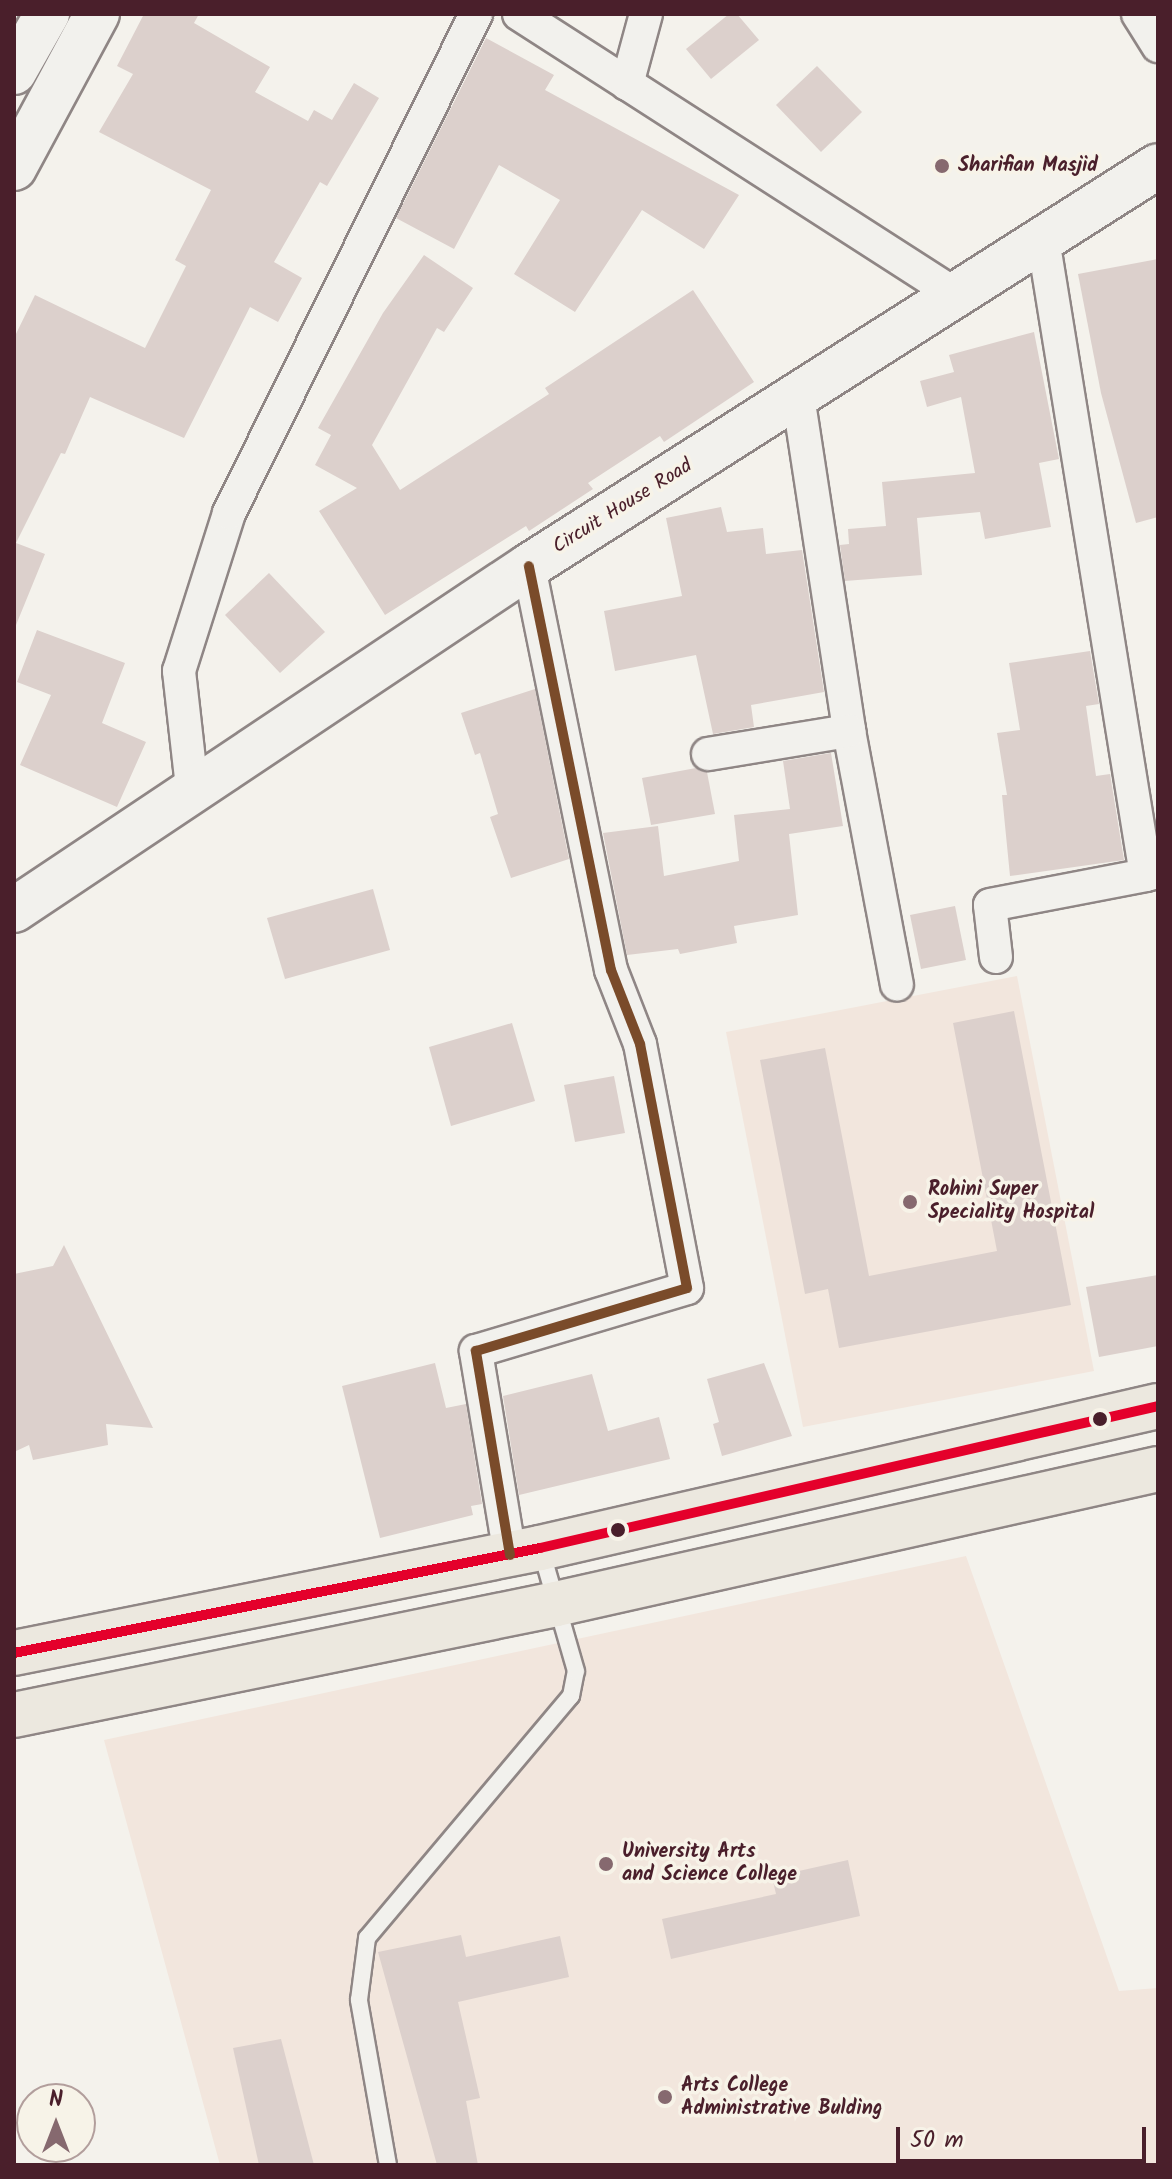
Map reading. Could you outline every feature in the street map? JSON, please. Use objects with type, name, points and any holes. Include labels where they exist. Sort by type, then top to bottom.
[{"type":"main road","points":[[14,1653],[525,1552],[1158,1406]]},
{"type":"main road","points":[[14,1715],[556,1604],[1158,1469]]},
{"type":"street","points":[[14,72],[47,14]]},
{"type":"street","points":[[14,168],[97,14]]},
{"type":"street","points":[[192,787],[179,671],[229,513],[476,14]]},
{"type":"street","points":[[519,14],[956,295]]},
{"type":"street","points":[[627,84],[646,14]]},
{"type":"street","points":[[1138,14],[1158,46]]},
{"type":"street","name":"Circuit House Road","points":[[14,910],[192,787],[529,566],[1158,166]]},
{"type":"street","points":[[996,957],[990,905],[1152,873],[1043,239]]},
{"type":"street","points":[[798,396],[849,731],[897,985]]},
{"type":"street","points":[[525,1552],[476,1351],[687,1288],[640,1044],[611,970],[529,566]]},
{"type":"street","points":[[708,754],[849,731]]},
{"type":"lane","points":[[388,2165],[359,2000],[367,1938],[571,1696],[576,1671],[556,1604],[525,1552]]},
{"type":"shaded area","name":"Rohini Super Speciality Hospital","points":[[1017,976],[1094,1371],[803,1427],[726,1032]]},
{"type":"shaded area","name":"University Arts and Science College","points":[[966,1556],[1119,1991],[1158,1988],[1158,2165],[220,2165],[104,1740]]},
{"type":"building","points":[[144,14],[199,14],[194,23],[270,67],[255,92],[308,121],[314,110],[332,120],[354,83],[379,98],[327,186],[320,182],[274,262],[302,278],[278,322],[250,307],[184,438],[90,397],[65,454],[61,453],[16,543],[45,554],[14,630],[14,338],[35,295],[145,348],[186,266],[175,260],[211,190],[99,132],[133,74],[117,66]]},
{"type":"building","points":[[729,14],[737,14],[759,40],[711,79],[686,49]]},
{"type":"building","points":[[486,38],[554,75],[545,90],[739,195],[704,249],[642,210],[575,312],[514,274],[560,200],[499,165],[454,249],[396,218]]},
{"type":"building","points":[[817,66],[862,112],[821,152],[776,105]]},
{"type":"building","points":[[424,255],[473,288],[444,332],[437,328],[372,445],[400,490],[549,394],[545,388],[693,290],[754,382],[664,442],[660,436],[588,483],[593,489],[529,531],[526,526],[385,615],[319,511],[357,488],[315,465],[331,435],[318,428],[383,313]]},
{"type":"building","points":[[1158,259],[1158,517],[1136,523],[1101,393],[1078,274]]},
{"type":"building","points":[[1034,332],[1059,459],[1039,463],[1051,527],[985,539],[980,512],[917,518],[922,575],[845,581],[840,545],[849,544],[848,529],[886,526],[882,482],[975,473],[961,397],[927,407],[920,381],[954,372],[949,355]]},
{"type":"building","points":[[721,507],[727,532],[763,528],[766,554],[802,550],[824,692],[751,705],[754,727],[713,734],[696,655],[615,671],[604,611],[682,596],[666,518]]},
{"type":"building","points":[[269,573],[325,632],[280,673],[225,615]]},
{"type":"building","points":[[37,630],[125,663],[102,723],[146,742],[117,807],[20,765],[51,695],[17,682]]},
{"type":"building","points":[[1090,651],[1099,704],[1086,706],[1096,776],[1110,774],[1124,860],[1010,876],[1002,795],[1007,795],[997,733],[1020,730],[1009,663]]},
{"type":"building","points":[[535,689],[569,859],[511,878],[490,817],[498,814],[480,753],[475,755],[461,713]]},
{"type":"building","points":[[831,753],[843,826],[789,834],[798,915],[734,926],[737,943],[680,954],[678,949],[627,955],[603,833],[658,826],[664,876],[739,861],[734,815],[790,809],[783,761]]},
{"type":"building","points":[[696,768],[707,772],[715,814],[651,825],[642,778]]},
{"type":"building","points":[[373,889],[390,950],[285,979],[267,918]]},
{"type":"building","points":[[955,906],[966,960],[921,969],[910,915]]},
{"type":"building","points":[[1014,1011],[1071,1305],[839,1348],[828,1289],[805,1294],[760,1060],[825,1048],[869,1276],[997,1251],[953,1023]]},
{"type":"building","points":[[512,1023],[535,1101],[451,1126],[429,1047]]},
{"type":"building","points":[[614,1076],[625,1133],[575,1142],[564,1085]]},
{"type":"building","points":[[64,1245],[153,1428],[106,1424],[108,1445],[33,1460],[29,1445],[14,1452],[14,1274],[53,1266]]},
{"type":"building","points":[[1158,1275],[1158,1346],[1099,1357],[1086,1287]]},
{"type":"building","points":[[435,1363],[446,1408],[466,1404],[482,1504],[471,1506],[473,1515],[380,1538],[342,1386]]},
{"type":"building","points":[[764,1363],[792,1436],[722,1456],[713,1424],[719,1422],[707,1379]]},
{"type":"building","points":[[592,1374],[608,1431],[659,1417],[670,1459],[519,1495],[503,1396]]},
{"type":"building","points":[[848,1860],[860,1916],[671,1959],[662,1919],[776,1894],[772,1877]]},
{"type":"building","points":[[461,1935],[466,1957],[560,1936],[569,1977],[458,2002],[480,2098],[466,2101],[478,2165],[437,2165],[378,1952]]},
{"type":"building","points":[[281,2039],[314,2165],[259,2165],[233,2048]]},
{"type":"transit line","points":[[510,1555],[476,1351],[687,1288],[640,1044],[611,970],[529,566]]},
{"type":"transit line","points":[[14,1653],[540,1548],[1158,1406]]},
{"type":"place","name":"Sharifian Masjid","points":[[942,166]]},
{"type":"place","name":"Rohini Super Speciality Hospital","points":[[910,1202]]},
{"type":"place","name":"University Arts and Science College","points":[[606,1864]]},
{"type":"place","name":"Arts College Administrative Bulding","points":[[665,2097]]}]
